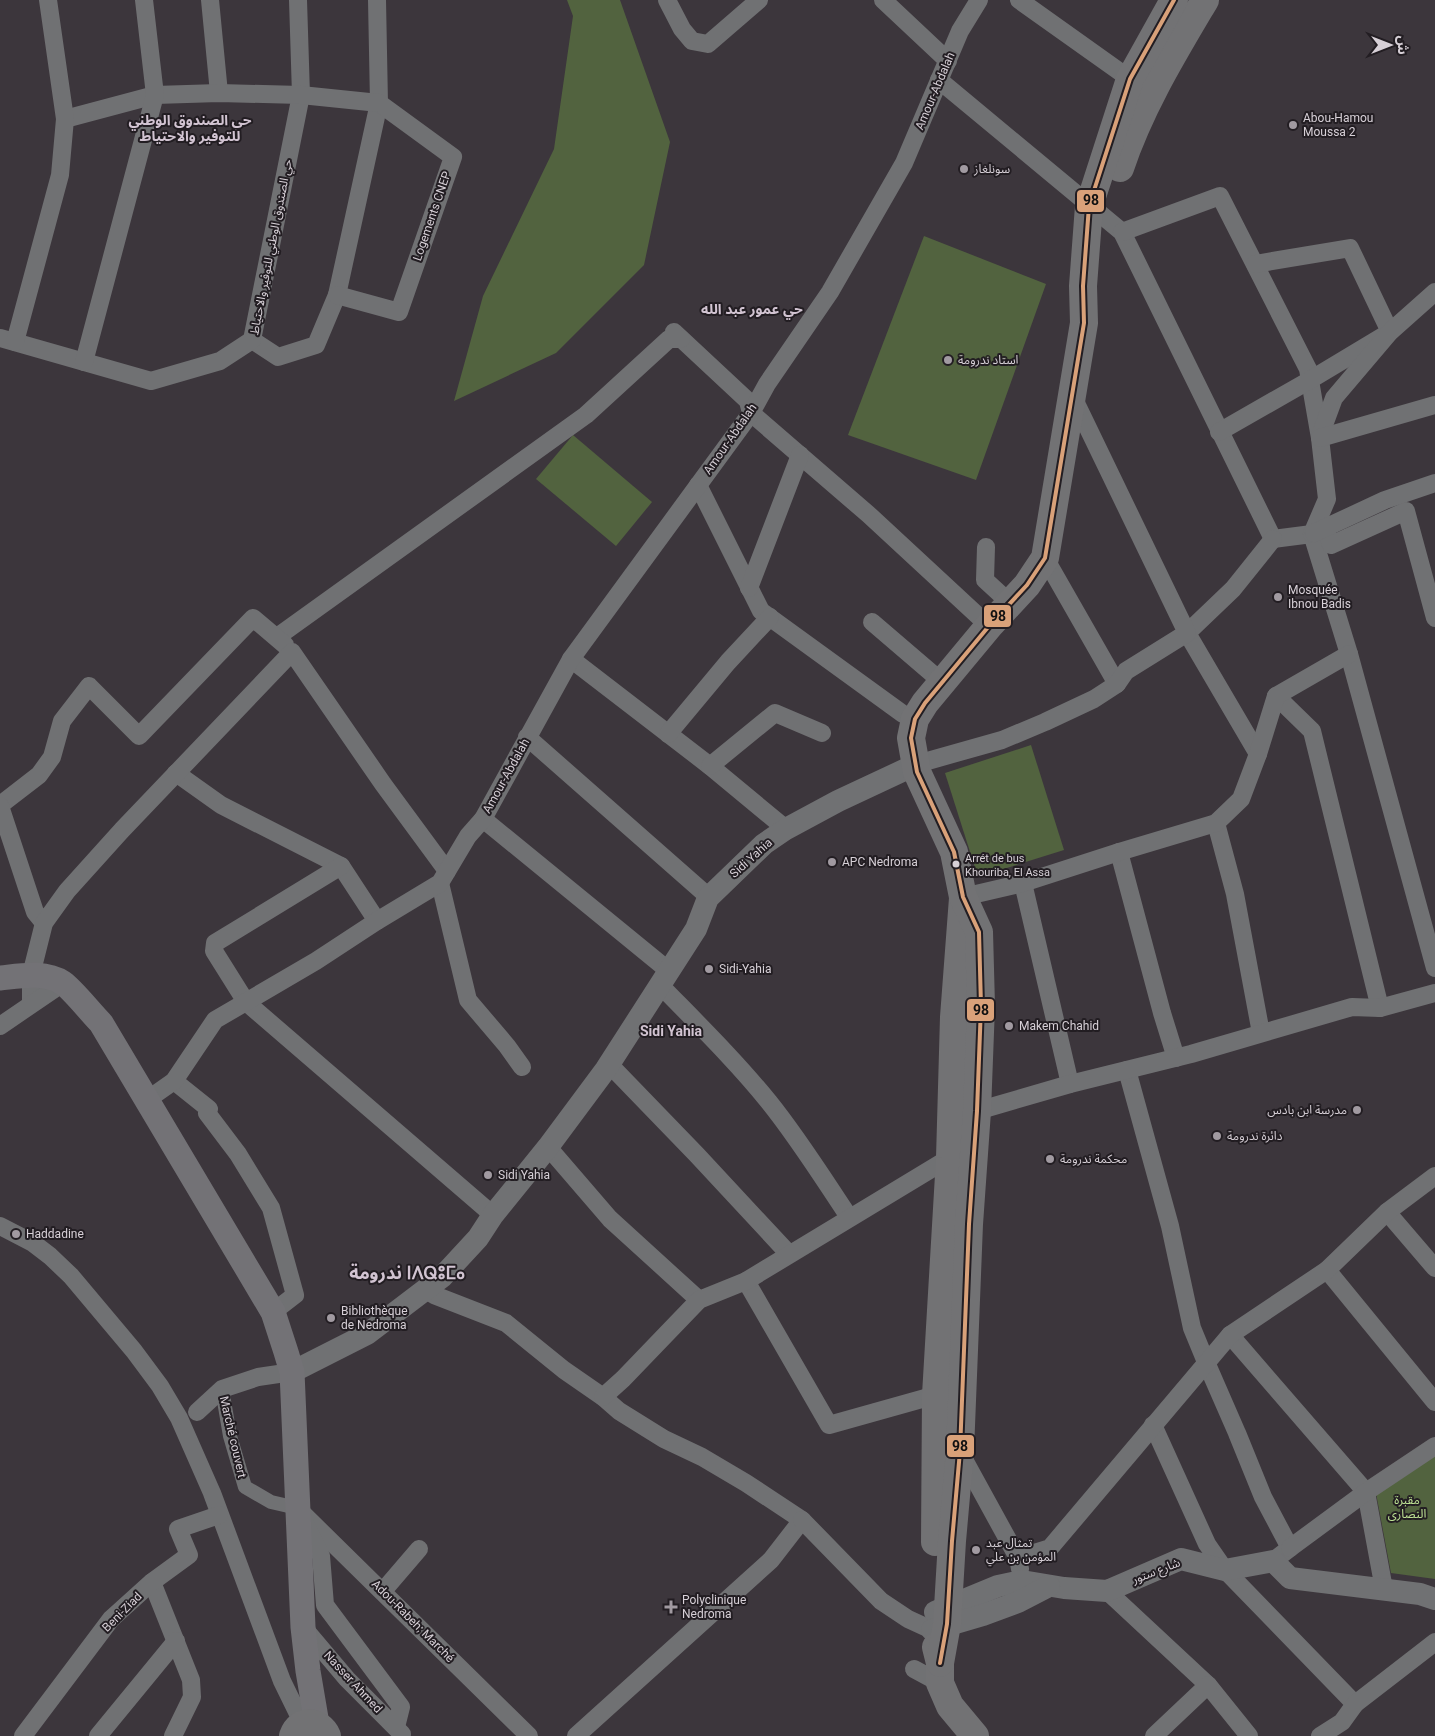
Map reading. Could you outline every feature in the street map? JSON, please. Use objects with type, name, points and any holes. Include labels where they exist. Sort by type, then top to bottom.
[{"type":"main road","points":[[1105,219],[1130,79],[1174,0]]},
{"type":"main road","points":[[975,1736],[950,1706],[931,1672],[940,1618],[960,1452],[981,1006],[979,932],[963,896],[954,852],[917,772],[911,738],[915,719],[925,703],[989,626],[1027,585],[1045,558],[1084,324],[1083,286],[1086,247],[1105,219],[1130,139],[1166,66],[1205,0]]},
{"type":"main road","points":[[940,1618],[936,1395],[950,1158],[954,1017],[963,896]]},
{"type":"main road","points":[[0,978],[31,976],[52,978],[63,983],[101,1023],[273,1312],[292,1372],[304,1627],[315,1732]]},
{"type":"street","points":[[48,0],[65,119],[60,174],[7,340],[151,381],[220,361],[252,340]]},
{"type":"street","points":[[84,362],[155,95],[144,0]]},
{"type":"street","points":[[210,0],[219,93]]},
{"type":"street","name":"حي الصندوق الوطني للتوفير والاحتياط","points":[[298,0],[301,95],[252,340],[278,357],[316,345],[337,295],[380,102],[377,0]]},
{"type":"street","points":[[667,0],[682,29],[692,41],[708,44],[759,0]]},
{"type":"street","points":[[883,0],[948,61]]},
{"type":"street","name":"Amour-Abdalah","points":[[443,877],[468,836],[483,819],[571,659],[751,413],[766,384],[830,292],[904,163],[960,31],[979,0]]},
{"type":"street","points":[[1019,0],[1130,79]]},
{"type":"street","points":[[939,80],[1105,219],[1219,432],[1273,539]]},
{"type":"street","points":[[65,119],[155,95],[219,93],[301,95],[380,102]]},
{"type":"street","name":"Logements CNEP","points":[[337,295],[399,312],[453,157],[380,102]]},
{"type":"street","points":[[1105,219],[1220,196],[1308,369],[1320,438],[1326,498],[1319,531],[1349,654],[1435,968]]},
{"type":"street","points":[[1255,264],[1350,248],[1390,332]]},
{"type":"street","points":[[1320,438],[1334,398],[1390,332],[1435,292]]},
{"type":"street","points":[[1219,432],[1390,332]]},
{"type":"street","points":[[276,637],[586,415],[676,333],[748,401],[751,413],[868,514],[989,626]]},
{"type":"street","points":[[1073,397],[1187,633],[1258,754]]},
{"type":"street","points":[[1320,438],[1435,404]]},
{"type":"street","points":[[749,588],[800,455]]},
{"type":"street","points":[[916,764],[1010,736],[1094,699],[1117,684],[1126,671],[1187,633],[1233,589],[1273,539],[1319,531],[1386,500],[1435,483]]},
{"type":"street","points":[[698,485],[761,611],[903,714],[915,719]]},
{"type":"street","points":[[1319,531],[1331,545],[1406,511],[1435,618]]},
{"type":"street","points":[[986,547],[985,580],[1010,603]]},
{"type":"street","points":[[1045,558],[1117,684]]},
{"type":"street","points":[[668,734],[728,662],[770,617]]},
{"type":"street","points":[[44,923],[35,912],[0,806],[39,775],[52,757],[62,721],[88,686],[140,736],[253,618],[292,652],[383,784],[443,877],[468,1000],[522,1067]]},
{"type":"street","points":[[872,622],[942,682]]},
{"type":"street","points":[[31,1004],[31,976],[44,923],[67,891],[176,773],[292,652]]},
{"type":"street","points":[[963,896],[1023,884],[1119,852],[1216,823],[1241,799],[1258,754],[1276,696],[1349,654]]},
{"type":"street","points":[[571,659],[710,766],[786,829]]},
{"type":"street","points":[[1276,696],[1312,732],[1380,1008]]},
{"type":"street","points":[[710,766],[775,713],[822,733]]},
{"type":"street","points":[[527,737],[708,898]]},
{"type":"street","name":"Sidi Yahia","points":[[292,1372],[367,1334],[442,1277],[472,1245],[609,1064],[696,929],[708,898],[764,844],[786,829],[838,801],[916,764]]},
{"type":"street","points":[[176,773],[221,805],[341,866],[377,921]]},
{"type":"street","points":[[483,819],[665,978],[770,1103],[850,1217]]},
{"type":"street","points":[[1216,823],[1235,894],[1261,1033]]},
{"type":"street","points":[[1119,852],[1176,1058]]},
{"type":"street","points":[[341,866],[215,943],[214,951],[246,1002],[493,1215]]},
{"type":"street","points":[[147,1100],[174,1081],[215,1020],[316,962],[443,877]]},
{"type":"street","points":[[1023,884],[1070,1084]]},
{"type":"street","points":[[0,1026],[63,983]]},
{"type":"street","points":[[977,1111],[1070,1084],[1176,1058],[1352,1007],[1380,1008],[1435,993]]},
{"type":"street","points":[[609,1064],[691,1148],[789,1254]]},
{"type":"street","points":[[1128,1070],[1170,1226],[1192,1328],[1263,1497],[1290,1578],[1384,1589],[1435,1598]]},
{"type":"street","points":[[174,1081],[210,1109],[207,1113],[238,1154],[271,1208],[295,1294],[273,1312]]},
{"type":"street","points":[[603,1397],[623,1379],[699,1300],[746,1281],[950,1158],[974,1140]]},
{"type":"street","points":[[548,1147],[610,1219],[699,1300]]},
{"type":"street","points":[[1018,1558],[1050,1548],[1230,1335],[1327,1270],[1387,1212],[1435,1176]]},
{"type":"street","points":[[1387,1212],[1435,1268]]},
{"type":"street","points":[[0,1226],[33,1243],[71,1276],[134,1351],[160,1386],[192,1444],[282,1681],[315,1732]]},
{"type":"street","points":[[1327,1270],[1435,1402]]},
{"type":"street","points":[[746,1281],[829,1425],[936,1395]]},
{"type":"street","points":[[425,1290],[506,1323],[619,1411],[664,1439],[702,1457],[746,1483],[802,1520],[881,1601],[908,1619],[983,1615],[1018,1602],[1048,1586]]},
{"type":"street","points":[[1230,1335],[1366,1492],[1384,1589]]},
{"type":"street","points":[[197,1412],[222,1389],[258,1377],[292,1372]]},
{"type":"street","name":"Marché couvert","points":[[222,1389],[230,1436],[245,1487],[271,1502],[297,1508]]},
{"type":"street","points":[[1153,1425],[1207,1544],[1225,1570],[1355,1704]]},
{"type":"street","points":[[1282,1554],[1366,1492],[1435,1446]]},
{"type":"street","points":[[960,1452],[1018,1558],[1022,1581]]},
{"type":"street","points":[[297,1508],[321,1556],[325,1605],[401,1707],[400,1732]]},
{"type":"street","name":"Adou-Rabeh; Marché","points":[[297,1508],[529,1736]]},
{"type":"street","name":"Beni-Ziad","points":[[23,1736],[111,1619],[152,1582],[189,1555],[178,1529],[220,1515]]},
{"type":"street","points":[[576,1736],[771,1560],[802,1520]]},
{"type":"street","points":[[383,1591],[419,1549]]},
{"type":"street","name":"شارع ستور","points":[[940,1618],[998,1586],[1022,1581],[1048,1586],[1107,1591],[1181,1559],[1225,1570],[1282,1554]]},
{"type":"street","points":[[152,1582],[191,1680],[192,1697],[173,1736]]},
{"type":"street","points":[[1107,1591],[1208,1686],[1249,1736]]},
{"type":"street","name":"Nasser Ahmed","points":[[304,1627],[347,1679],[400,1732]]},
{"type":"street","points":[[98,1736],[176,1641]]},
{"type":"street","points":[[1320,1736],[1341,1729],[1355,1704],[1435,1642]]},
{"type":"street","points":[[1154,1736],[1208,1686]]},
{"type":"green space","points":[[567,0],[620,0],[670,142],[644,265],[556,353],[454,401],[483,296],[554,149],[573,16]]},
{"type":"green space","name":"استاد ندرومة","points":[[924,236],[1046,284],[976,480],[848,435]]},
{"type":"green space","points":[[573,435],[652,502],[616,546],[536,479]]},
{"type":"green space","points":[[1031,745],[1064,850],[978,877],[945,773]]},
{"type":"green space","name":"مقبرة النصارى","points":[[1435,1456],[1435,1579],[1391,1573],[1376,1493]]},
{"type":"transit line","name":"98","points":[[940,1663],[947,1624],[960,1451],[969,1224],[977,1111],[981,1006],[979,932],[963,897],[954,852],[917,772],[911,738],[915,719],[925,703],[989,626],[1027,585],[1045,558],[1084,323],[1083,286],[1089,206],[1130,79],[1174,0]]},
{"type":"place","name":"Abou-Hamou Moussa 2","points":[[1293,125]]},
{"type":"place","name":"سونلغاز","points":[[964,169]]},
{"type":"place","name":"استاد ندرومة","points":[[948,360]]},
{"type":"place","name":"Mosquée Ibnou Badis","points":[[1278,597]]},
{"type":"place","name":"APC Nedroma","points":[[832,862]]},
{"type":"place","name":"Arrét de bus Khouriba, El Assa","points":[[956,864]]},
{"type":"place","name":"Sidi-Yahia","points":[[709,969]]},
{"type":"place","name":"Makem Chahid","points":[[1009,1026]]},
{"type":"place","name":"مدرسة ابن بادس","points":[[1357,1110]]},
{"type":"place","name":"دائرة ندرومة","points":[[1217,1136]]},
{"type":"place","name":"محكمة ندرومة","points":[[1050,1159]]},
{"type":"place","name":"Sidi Yahia","points":[[488,1175]]},
{"type":"place","name":"Haddadine","points":[[16,1234]]},
{"type":"place","name":"Bibliothèque de Nedroma","points":[[331,1318]]},
{"type":"place","name":"تمثال عبد المؤمن بن علي","points":[[976,1550]]},
{"type":"place","name":"Polyclinique Nedroma","points":[[671,1607]]},
{"type":"district","name":"حي الصندوق الوطني للتوفير والاحتياط","points":[[190,128]]},
{"type":"district","name":"حي عمور عبد الله","points":[[752,309]]},
{"type":"district","name":"Sidi Yahia","points":[[671,1031]]},
{"type":"district","name":"ندرومة ⵏⴷⵕⵓⵎⴰ","points":[[407,1272]]}]
